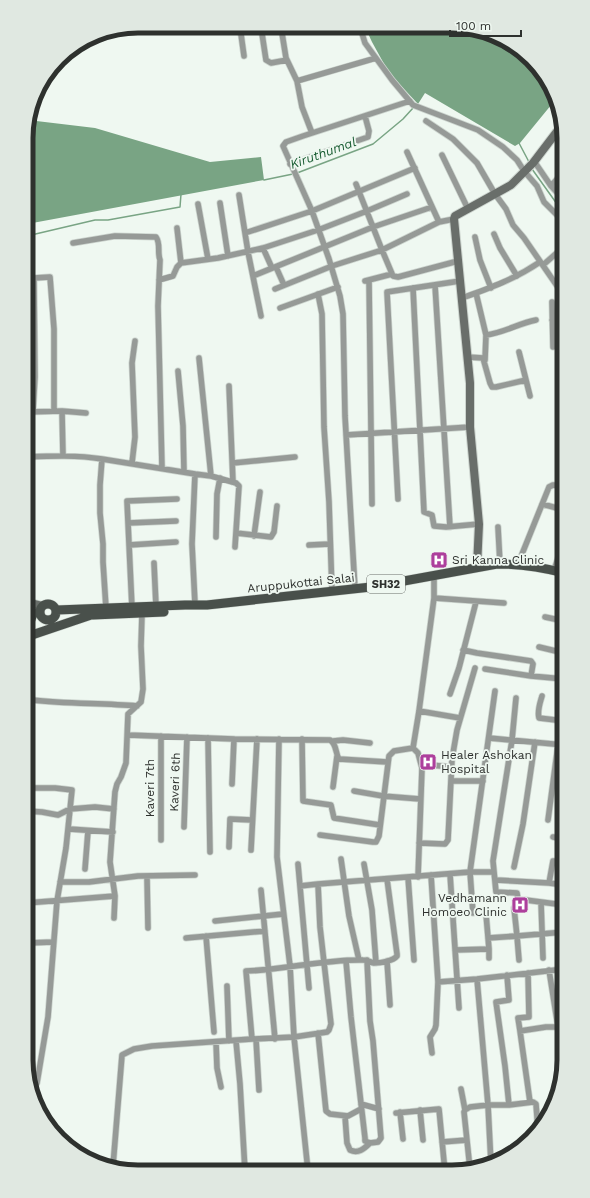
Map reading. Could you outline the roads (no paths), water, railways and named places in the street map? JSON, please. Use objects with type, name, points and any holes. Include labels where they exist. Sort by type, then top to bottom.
[{"type":"main road","name":"Aruppukottai Salai","points":[[48,613],[106,608],[195,604],[207,605],[355,589],[500,564],[518,564],[557,571]]},
{"type":"main road","name":"Aruppukottai Salai","points":[[48,613],[90,615],[142,614],[195,610],[207,605]]},
{"type":"main road","points":[[33,620],[48,613]]},
{"type":"main road","points":[[33,629],[48,613]]},
{"type":"main road","points":[[33,635],[90,615]]},
{"type":"street","points":[[241,33],[244,56]]},
{"type":"street","points":[[262,33],[266,60],[271,63],[287,60]]},
{"type":"street","points":[[282,33],[287,60],[297,81],[302,107],[312,133]]},
{"type":"street","points":[[362,33],[365,43],[413,104],[478,130],[503,147],[517,160],[530,166],[557,192]]},
{"type":"street","points":[[297,81],[376,58]]},
{"type":"street","points":[[355,589],[344,398],[343,314],[332,266],[312,210],[284,149],[284,143],[365,116],[413,104]]},
{"type":"street","points":[[290,164],[368,137],[369,131],[365,116]]},
{"type":"street","points":[[426,121],[452,139],[477,163],[495,194],[506,209],[514,225],[557,286]]},
{"type":"street","points":[[477,568],[479,524],[470,427],[470,383],[454,220],[455,216],[511,185],[530,166],[557,132]]},
{"type":"street","points":[[408,152],[439,222]]},
{"type":"street","points":[[442,155],[468,209]]},
{"type":"street","points":[[530,166],[544,202],[557,215]]},
{"type":"street","points":[[245,233],[312,210],[415,168]]},
{"type":"street","points":[[551,186],[557,179]]},
{"type":"street","points":[[356,184],[392,274],[395,277],[458,261]]},
{"type":"street","points":[[159,280],[173,276],[177,267],[181,263],[228,256],[263,248],[318,230],[407,194]]},
{"type":"street","points":[[239,195],[248,252],[261,316]]},
{"type":"street","points":[[220,203],[228,256]]},
{"type":"street","points":[[198,204],[208,259]]},
{"type":"street","points":[[253,276],[373,227],[432,207]]},
{"type":"street","points":[[275,289],[332,266],[382,250],[439,222],[454,220]]},
{"type":"street","points":[[176,228],[181,263]]},
{"type":"street","points":[[494,234],[500,248],[517,276]]},
{"type":"street","points":[[73,243],[115,236],[156,237],[159,241],[158,314],[162,468]]},
{"type":"street","points":[[475,237],[480,260],[491,288]]},
{"type":"street","points":[[263,248],[284,285]]},
{"type":"street","points":[[462,298],[491,288],[517,276],[541,264],[557,252]]},
{"type":"street","points":[[372,504],[367,281],[392,274]]},
{"type":"street","points":[[54,411],[54,329],[50,277],[34,278],[33,412],[86,412]]},
{"type":"street","points":[[398,499],[387,292],[460,281]]},
{"type":"street","points":[[435,285],[450,527]]},
{"type":"street","points":[[280,308],[338,287]]},
{"type":"street","points":[[412,288],[424,512],[432,515],[434,526],[450,527],[479,524]]},
{"type":"street","points":[[476,293],[486,335],[485,360],[490,383],[492,386],[496,387],[526,380]]},
{"type":"street","points":[[318,294],[322,314],[324,427],[329,502],[332,591]]},
{"type":"street","points":[[552,302],[553,347]]},
{"type":"street","points":[[486,335],[495,334],[529,321],[536,320]]},
{"type":"street","points":[[552,320],[557,320]]},
{"type":"street","points":[[132,463],[134,436],[132,363],[135,341]]},
{"type":"street","points":[[519,352],[530,396]]},
{"type":"street","points":[[467,357],[481,357],[485,360]]},
{"type":"street","points":[[199,358],[211,476]]},
{"type":"street","points":[[178,371],[183,426],[184,472]]},
{"type":"street","points":[[229,386],[233,482]]},
{"type":"street","points":[[62,411],[62,456]]},
{"type":"street","points":[[346,435],[470,427]]},
{"type":"street","points":[[33,457],[87,456],[211,476],[238,484],[239,489],[235,547]]},
{"type":"street","points":[[233,463],[295,457]]},
{"type":"street","points":[[102,459],[100,513],[106,608]]},
{"type":"street","points":[[195,474],[192,544],[195,604]]},
{"type":"street","points":[[216,537],[217,494],[220,478]]},
{"type":"street","points":[[518,564],[549,487],[557,486]]},
{"type":"street","points":[[254,536],[260,492]]},
{"type":"street","points":[[132,608],[127,501],[177,499]]},
{"type":"street","points":[[542,504],[557,508]]},
{"type":"street","points":[[236,533],[254,536],[272,536],[274,532],[277,506]]},
{"type":"street","points":[[128,523],[176,521]]},
{"type":"street","points":[[498,527],[500,564]]},
{"type":"street","points":[[129,545],[176,542]]},
{"type":"street","points":[[309,545],[330,544]]},
{"type":"street","points":[[554,570],[557,561]]},
{"type":"street","points":[[154,563],[156,606]]},
{"type":"street","points":[[413,748],[434,598],[434,575]]},
{"type":"street","points":[[434,598],[504,603]]},
{"type":"street","points":[[450,694],[459,668],[476,602]]},
{"type":"street","name":"Aruppukottai Salai","points":[[33,606],[48,613]]},
{"type":"street","points":[[114,918],[115,896],[110,862],[114,809],[117,784],[122,777],[126,763],[128,714],[141,702],[143,689],[141,646],[142,614]]},
{"type":"street","points":[[545,617],[557,620]]},
{"type":"street","points":[[539,647],[557,652]]},
{"type":"street","points":[[463,650],[531,661],[533,664],[534,676]]},
{"type":"street","points":[[419,843],[445,844],[449,837],[452,780],[451,767],[457,730],[475,668]]},
{"type":"street","points":[[485,669],[557,678]]},
{"type":"street","points":[[473,913],[470,872],[495,691]]},
{"type":"street","points":[[542,696],[538,716],[540,718],[557,720]]},
{"type":"street","points":[[516,698],[512,740],[493,862],[496,892],[517,893],[518,899],[557,904]]},
{"type":"street","points":[[33,700],[137,706]]},
{"type":"street","points":[[419,711],[460,718]]},
{"type":"street","points":[[128,735],[234,739],[343,740],[370,743]]},
{"type":"street","name":"Kaveri 7th","points":[[161,736],[161,840]]},
{"type":"street","name":"Kaveri 6th","points":[[184,827],[187,737]]},
{"type":"street","points":[[208,738],[210,852]]},
{"type":"street","points":[[489,738],[557,745]]},
{"type":"street","points":[[232,784],[234,739]]},
{"type":"street","points":[[250,850],[257,739]]},
{"type":"street","points":[[279,739],[276,857],[290,966],[294,1037],[307,1165]]},
{"type":"street","points":[[302,740],[303,801],[332,806],[334,818],[380,825]]},
{"type":"street","points":[[332,741],[337,756],[333,787]]},
{"type":"street","points":[[514,867],[523,824],[535,742]]},
{"type":"street","points":[[320,836],[374,842],[378,839],[389,756],[391,753],[413,748]]},
{"type":"street","points":[[413,748],[418,753],[421,764],[418,877]]},
{"type":"street","points":[[337,756],[341,759],[387,762]]},
{"type":"street","points":[[421,764],[451,767]]},
{"type":"street","points":[[548,820],[557,768]]},
{"type":"street","points":[[452,780],[483,781]]},
{"type":"street","points":[[33,788],[72,790],[69,829],[56,901],[48,1017],[37,1084]]},
{"type":"street","points":[[354,791],[383,796],[420,799]]},
{"type":"street","points":[[33,811],[58,815],[70,809],[95,807],[114,809]]},
{"type":"street","points":[[229,847],[230,819],[252,820]]},
{"type":"street","points":[[69,829],[113,832]]},
{"type":"street","points":[[85,869],[88,831]]},
{"type":"street","points":[[342,859],[349,916],[359,960]]},
{"type":"street","points":[[549,883],[553,861],[557,861]]},
{"type":"street","points":[[298,864],[309,988]]},
{"type":"street","points":[[364,864],[372,910],[376,963]]},
{"type":"street","points":[[300,886],[470,872],[493,872]]},
{"type":"street","points":[[450,874],[459,1008]]},
{"type":"street","points":[[60,882],[89,882],[138,876],[195,875]]},
{"type":"street","points":[[431,875],[438,982],[436,1025],[430,1037],[432,1053]]},
{"type":"street","points":[[146,877],[148,928]]},
{"type":"street","points":[[408,877],[414,960]]},
{"type":"street","points":[[259,1090],[246,971],[269,970],[329,961],[367,960],[376,963],[394,959],[397,956],[387,879]]},
{"type":"street","points":[[496,880],[557,884]]},
{"type":"street","points":[[113,1162],[122,1055],[134,1049],[294,1037],[327,1032],[329,1030],[331,1024],[324,962],[318,884]]},
{"type":"street","points":[[261,890],[275,1038]]},
{"type":"street","points":[[33,903],[115,896]]},
{"type":"street","points":[[541,902],[543,958]]},
{"type":"street","points":[[514,908],[518,936],[519,960]]},
{"type":"street","points":[[215,921],[283,914]]},
{"type":"street","points":[[486,914],[489,958]]},
{"type":"street","points":[[186,938],[266,931]]},
{"type":"street","points":[[488,938],[557,933]]},
{"type":"street","points":[[206,936],[214,1032]]},
{"type":"street","points":[[33,943],[53,942]]},
{"type":"street","points":[[455,950],[489,948]]},
{"type":"street","points":[[346,961],[364,1138],[365,1141],[370,1143],[378,1142],[381,1138],[370,1021],[367,960]]},
{"type":"street","points":[[388,961],[390,1005]]},
{"type":"street","points":[[438,982],[508,976],[557,969]]},
{"type":"street","points":[[549,970],[557,1021]]},
{"type":"street","points":[[528,973],[529,1017],[518,1018],[530,1102]]},
{"type":"street","points":[[508,976],[509,1000],[496,1002],[509,1105]]},
{"type":"street","points":[[477,979],[488,1105],[491,1157]]},
{"type":"street","points":[[227,986],[233,1041],[240,1084],[245,1165]]},
{"type":"street","points":[[520,1031],[557,1027]]},
{"type":"street","points":[[318,1033],[326,1111],[330,1114],[350,1116],[361,1107],[379,1109]]},
{"type":"street","points":[[216,1042],[217,1068],[221,1087]]},
{"type":"street","points":[[461,1089],[465,1110],[469,1164]]},
{"type":"street","points":[[465,1110],[470,1107],[533,1102],[536,1104],[537,1121]]},
{"type":"street","points":[[403,1139],[398,1113],[439,1109],[444,1165]]},
{"type":"street","points":[[420,1110],[423,1140]]},
{"type":"street","points":[[346,1116],[347,1143],[350,1150],[354,1152],[364,1149],[370,1143]]},
{"type":"street","points":[[442,1142],[467,1140]]},
{"type":"waterway","name":"Kiruthumal","points":[[297,173],[373,144],[403,119],[413,108]]},
{"type":"waterway","name":"Kiruthumal","points":[[519,143],[529,162]]},
{"type":"waterway","name":"Kiruthumal","points":[[532,169],[557,204]]},
{"type":"waterway","name":"Kiruthumal","points":[[264,180],[293,174]]},
{"type":"waterway","name":"Kiruthumal","points":[[33,235],[95,220],[108,220],[180,207],[181,194]]},
{"type":"place","name":"Sri Kanna Clinic","points":[[439,560]]},
{"type":"place","name":"Healer Ashokan Hospital","points":[[428,762]]},
{"type":"place","name":"Vedhamann Homoeo Clinic","points":[[520,905]]}]
